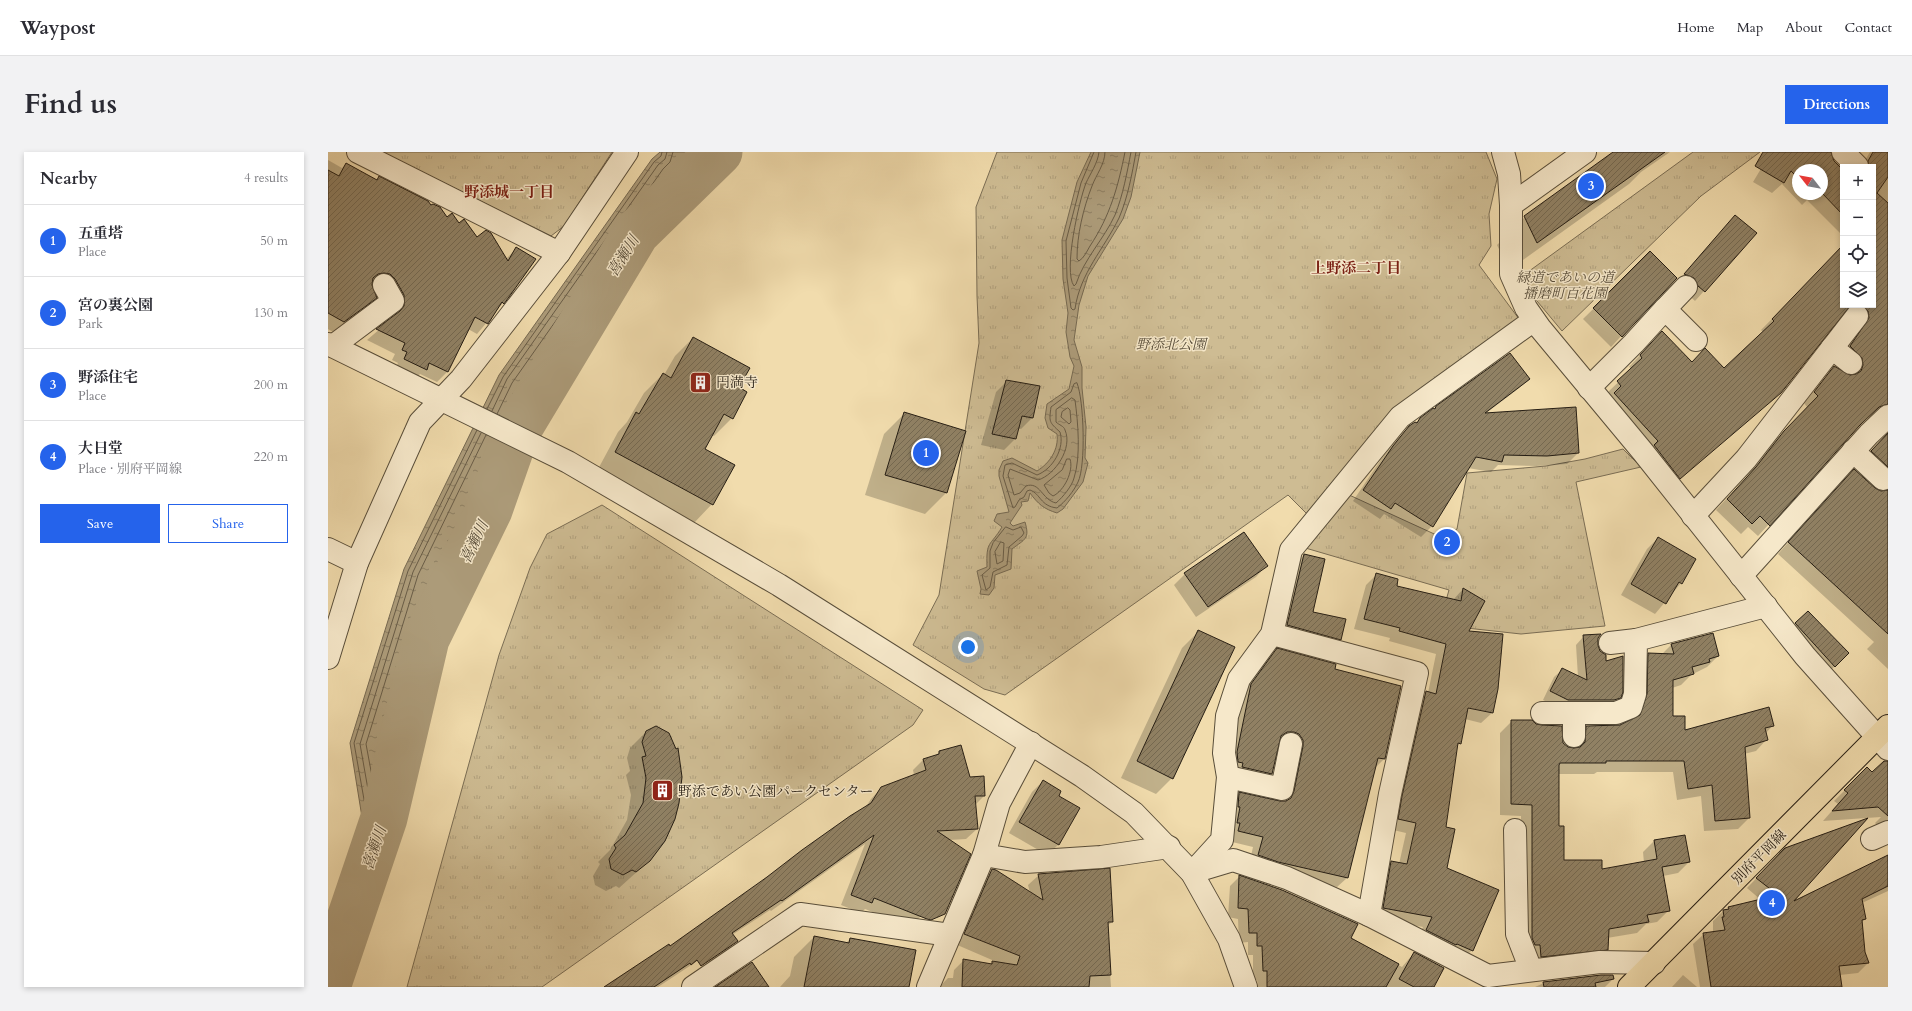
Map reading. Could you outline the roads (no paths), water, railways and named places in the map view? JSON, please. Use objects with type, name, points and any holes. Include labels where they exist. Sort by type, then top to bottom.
[{"type":"main road","name":"別府平岡線","points":[[1629,987],[1884,737]]},
{"type":"street","points":[[358,152],[559,253]]},
{"type":"street","points":[[328,658],[357,563],[420,422],[450,403],[461,379],[559,253],[627,152]]},
{"type":"street","points":[[1503,152],[1509,174],[1511,205],[1510,274],[1526,308],[1534,320],[1643,452],[1813,666],[1884,737]]},
{"type":"street","points":[[1511,205],[1585,152]]},
{"type":"street","points":[[384,285],[393,301],[330,345],[555,454],[780,585],[1082,776],[1134,813],[1169,847],[1192,873],[1229,939],[1246,987]]},
{"type":"street","points":[[1589,388],[1634,343],[1686,287]]},
{"type":"street","points":[[1665,309],[1696,340]]},
{"type":"street","points":[[1693,516],[1746,459],[1858,316]]},
{"type":"street","points":[[1192,873],[1222,840],[1228,777],[1224,754],[1227,716],[1239,679],[1272,634],[1291,550],[1400,417],[1534,320]]},
{"type":"street","points":[[1832,348],[1851,363]]},
{"type":"street","points":[[1741,576],[1853,452],[1888,416]]},
{"type":"street","points":[[1853,452],[1884,479]]},
{"type":"street","points":[[328,549],[357,563]]},
{"type":"street","points":[[1610,642],[1636,640],[1766,606]]},
{"type":"street","points":[[1272,634],[1417,673],[1390,794],[1369,915]]},
{"type":"street","points":[[1542,713],[1616,713],[1630,707],[1635,694],[1636,640]]},
{"type":"street","points":[[1574,714],[1574,736]]},
{"type":"street","points":[[928,987],[984,855],[1000,803],[1031,743]]},
{"type":"street","points":[[1228,777],[1282,789],[1291,744]]},
{"type":"street","points":[[1515,830],[1517,934],[1531,970]]},
{"type":"street","points":[[984,855],[1025,862],[1101,857],[1169,847]]},
{"type":"street","points":[[1192,873],[1233,860],[1287,878],[1369,915],[1482,982],[1531,970],[1600,962],[1654,963]]},
{"type":"street","points":[[695,986],[800,914],[950,935]]},
{"type":"water","points":[[660,152],[719,152],[636,233],[516,433],[489,510],[426,639],[384,818],[328,984],[328,935],[336,922],[366,842],[350,743],[404,569],[499,375],[652,159]]},
{"type":"water","points":[[1091,152],[1140,152],[1131,197],[1123,219],[1088,276],[1079,305],[1074,340],[1082,367],[1082,388],[1086,427],[1085,458],[1088,463],[1083,482],[1063,509],[1057,513],[1042,506],[1030,493],[1028,501],[1021,502],[1022,505],[1010,523],[1013,526],[1025,522],[1027,535],[1023,541],[1012,549],[1011,569],[995,575],[994,588],[989,595],[980,594],[981,589],[977,571],[987,567],[988,548],[1002,527],[994,521],[997,514],[1009,512],[999,476],[999,470],[1003,461],[1012,458],[1037,471],[1050,460],[1057,445],[1057,434],[1048,428],[1045,418],[1047,404],[1069,389],[1074,366],[1070,357],[1066,332],[1068,313],[1063,279],[1062,240],[1077,182]]},
{"type":"waterway","name":"喜瀬川","points":[[328,984],[384,818],[426,639],[489,510],[516,433],[636,233],[719,152]]},
{"type":"place","name":"野添住宅","points":[[1591,186]]},
{"type":"place","name":"円満寺","points":[[700,382]]},
{"type":"place","name":"五重塔","points":[[926,453]]},
{"type":"place","name":"宮の裏公園","points":[[1447,542]]},
{"type":"place","name":"野添であい公園パークセンター","points":[[663,791]]},
{"type":"place","name":"大日堂","points":[[1772,903]]},
{"type":"district","name":"野添城一丁目","points":[[509,192]]},
{"type":"district","name":"上野添二丁目","points":[[1356,268]]},
{"type":"park label","name":"緑道であいの道 播磨町百花園","points":[[1565,286]]},
{"type":"park label","name":"野添北公園","points":[[1171,344]]}]
